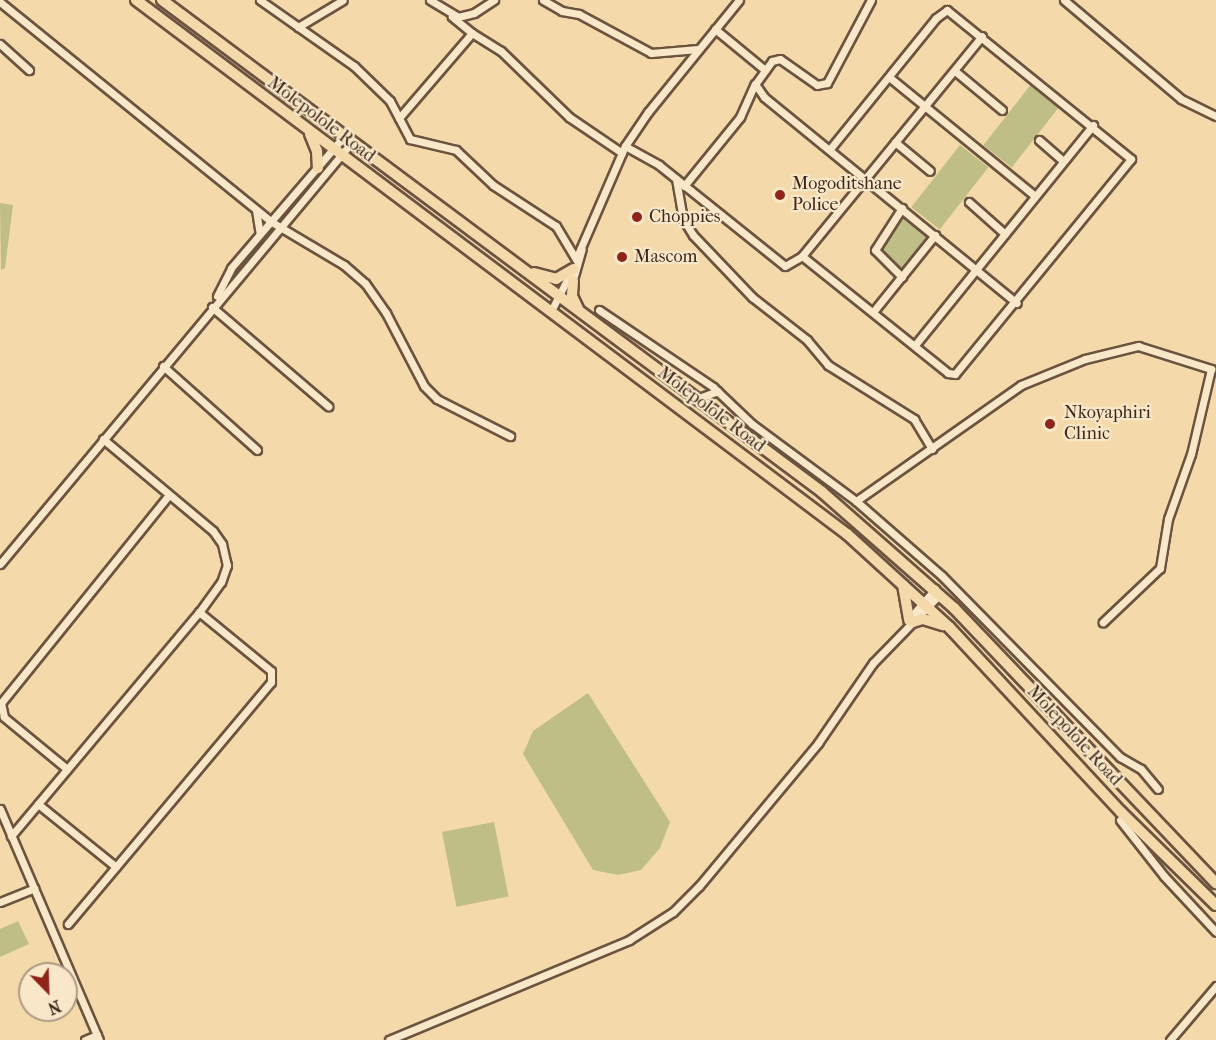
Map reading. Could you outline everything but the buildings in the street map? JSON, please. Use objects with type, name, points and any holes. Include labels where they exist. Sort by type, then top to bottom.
[{"type":"main road","name":"Molepolole Road","points":[[136,0],[337,153],[848,534],[949,627],[1121,812],[1216,904]]},
{"type":"main road","name":"Molepolole Road","points":[[162,0],[822,492],[937,592],[1216,883]]},
{"type":"main road","points":[[307,130],[316,145],[314,172]]},
{"type":"main road","points":[[522,268],[556,279],[574,264]]},
{"type":"main road","points":[[573,281],[573,300],[581,313]]},
{"type":"main road","points":[[902,582],[911,621],[928,619],[949,627]]},
{"type":"street","points":[[260,0],[354,66],[390,101],[410,139],[456,150],[493,185],[546,217],[565,237],[574,264]]},
{"type":"street","points":[[298,27],[306,19],[343,0]]},
{"type":"street","points":[[430,0],[472,33],[501,51],[569,117],[676,178],[785,266],[802,256],[982,36]]},
{"type":"street","points":[[452,17],[474,13],[494,0]]},
{"type":"street","points":[[543,0],[562,11],[579,14],[651,53],[698,49]]},
{"type":"street","points":[[562,299],[574,264],[623,149],[698,49],[739,0]]},
{"type":"street","points":[[684,186],[740,117],[755,84],[765,70],[780,58],[817,86],[827,83],[871,0]]},
{"type":"street","points":[[1064,0],[1181,99],[1216,116]]},
{"type":"street","points":[[0,2],[270,221],[344,265],[365,283],[386,313],[424,386],[437,399],[510,436]]},
{"type":"street","points":[[802,256],[948,373],[955,374],[1017,303],[1129,165],[1129,154],[953,10],[942,11],[830,149]]},
{"type":"street","points":[[715,29],[765,70]]},
{"type":"street","points":[[399,118],[472,33]]},
{"type":"street","points":[[0,44],[29,70]]},
{"type":"street","points":[[955,71],[1002,110]]},
{"type":"street","points":[[889,77],[1035,196]]},
{"type":"street","points":[[755,84],[764,97],[1017,303]]},
{"type":"street","points":[[915,345],[1093,125]]},
{"type":"street","points":[[0,564],[318,181],[348,139]]},
{"type":"street","points":[[1039,140],[1063,161]]},
{"type":"street","points":[[894,142],[930,171]]},
{"type":"street","points":[[212,307],[231,268],[314,172],[337,153]]},
{"type":"street","points":[[314,172],[318,181]]},
{"type":"street","points":[[676,178],[683,219],[693,235],[752,297],[807,340],[828,365],[914,419],[932,449]]},
{"type":"street","points":[[969,202],[1005,234]]},
{"type":"street","points":[[255,208],[260,234]]},
{"type":"street","points":[[902,208],[875,250],[902,277]]},
{"type":"street","points":[[873,312],[935,235]]},
{"type":"street","points":[[554,313],[573,281],[582,249]]},
{"type":"street","points":[[212,307],[328,406]]},
{"type":"street","points":[[599,310],[717,393],[752,424],[856,501],[942,576],[1120,757],[1141,769],[1158,789]]},
{"type":"street","points":[[856,501],[1021,385],[1121,348],[1162,351],[1211,369],[1191,454],[1168,519],[1160,568],[1104,622]]},
{"type":"street","points":[[163,366],[258,450]]},
{"type":"street","points":[[696,399],[717,393]]},
{"type":"street","points":[[715,413],[717,393]]},
{"type":"street","points":[[11,836],[199,612],[227,565],[222,544],[213,531],[103,439]]},
{"type":"street","points":[[67,769],[4,717],[1,703],[168,495]]},
{"type":"street","points":[[389,1040],[629,940],[673,912],[699,886],[818,743],[873,663],[937,592]]},
{"type":"street","points":[[68,924],[271,682],[271,671],[199,612]]},
{"type":"street","points":[[38,804],[116,867]]},
{"type":"street","points":[[0,809],[98,1037],[85,1040]]},
{"type":"street","points":[[1120,820],[1156,868],[1216,932]]},
{"type":"street","points":[[0,902],[34,888]]},
{"type":"street","points":[[1170,1040],[1216,986]]},
{"type":"green space","points":[[1032,83],[1060,105],[1012,167],[983,145]]},
{"type":"green space","points":[[960,145],[988,167],[940,229],[911,207]]},
{"type":"green space","points":[[0,203],[13,205],[5,268],[1,270]]},
{"type":"green space","points":[[904,217],[928,236],[902,268],[884,255],[881,245]]},
{"type":"green space","points":[[588,693],[670,822],[660,848],[641,870],[618,875],[593,870],[523,754],[533,731]]},
{"type":"green space","points":[[494,822],[509,897],[456,907],[442,832]]},
{"type":"green space","points":[[18,921],[29,944],[0,957],[0,929]]},
{"type":"place","name":"Mogoditshane Police","points":[[780,195]]},
{"type":"place","name":"Choppies","points":[[637,217]]},
{"type":"place","name":"Mascom","points":[[622,257]]},
{"type":"place","name":"Nkoyaphiri Clinic","points":[[1050,424]]}]
